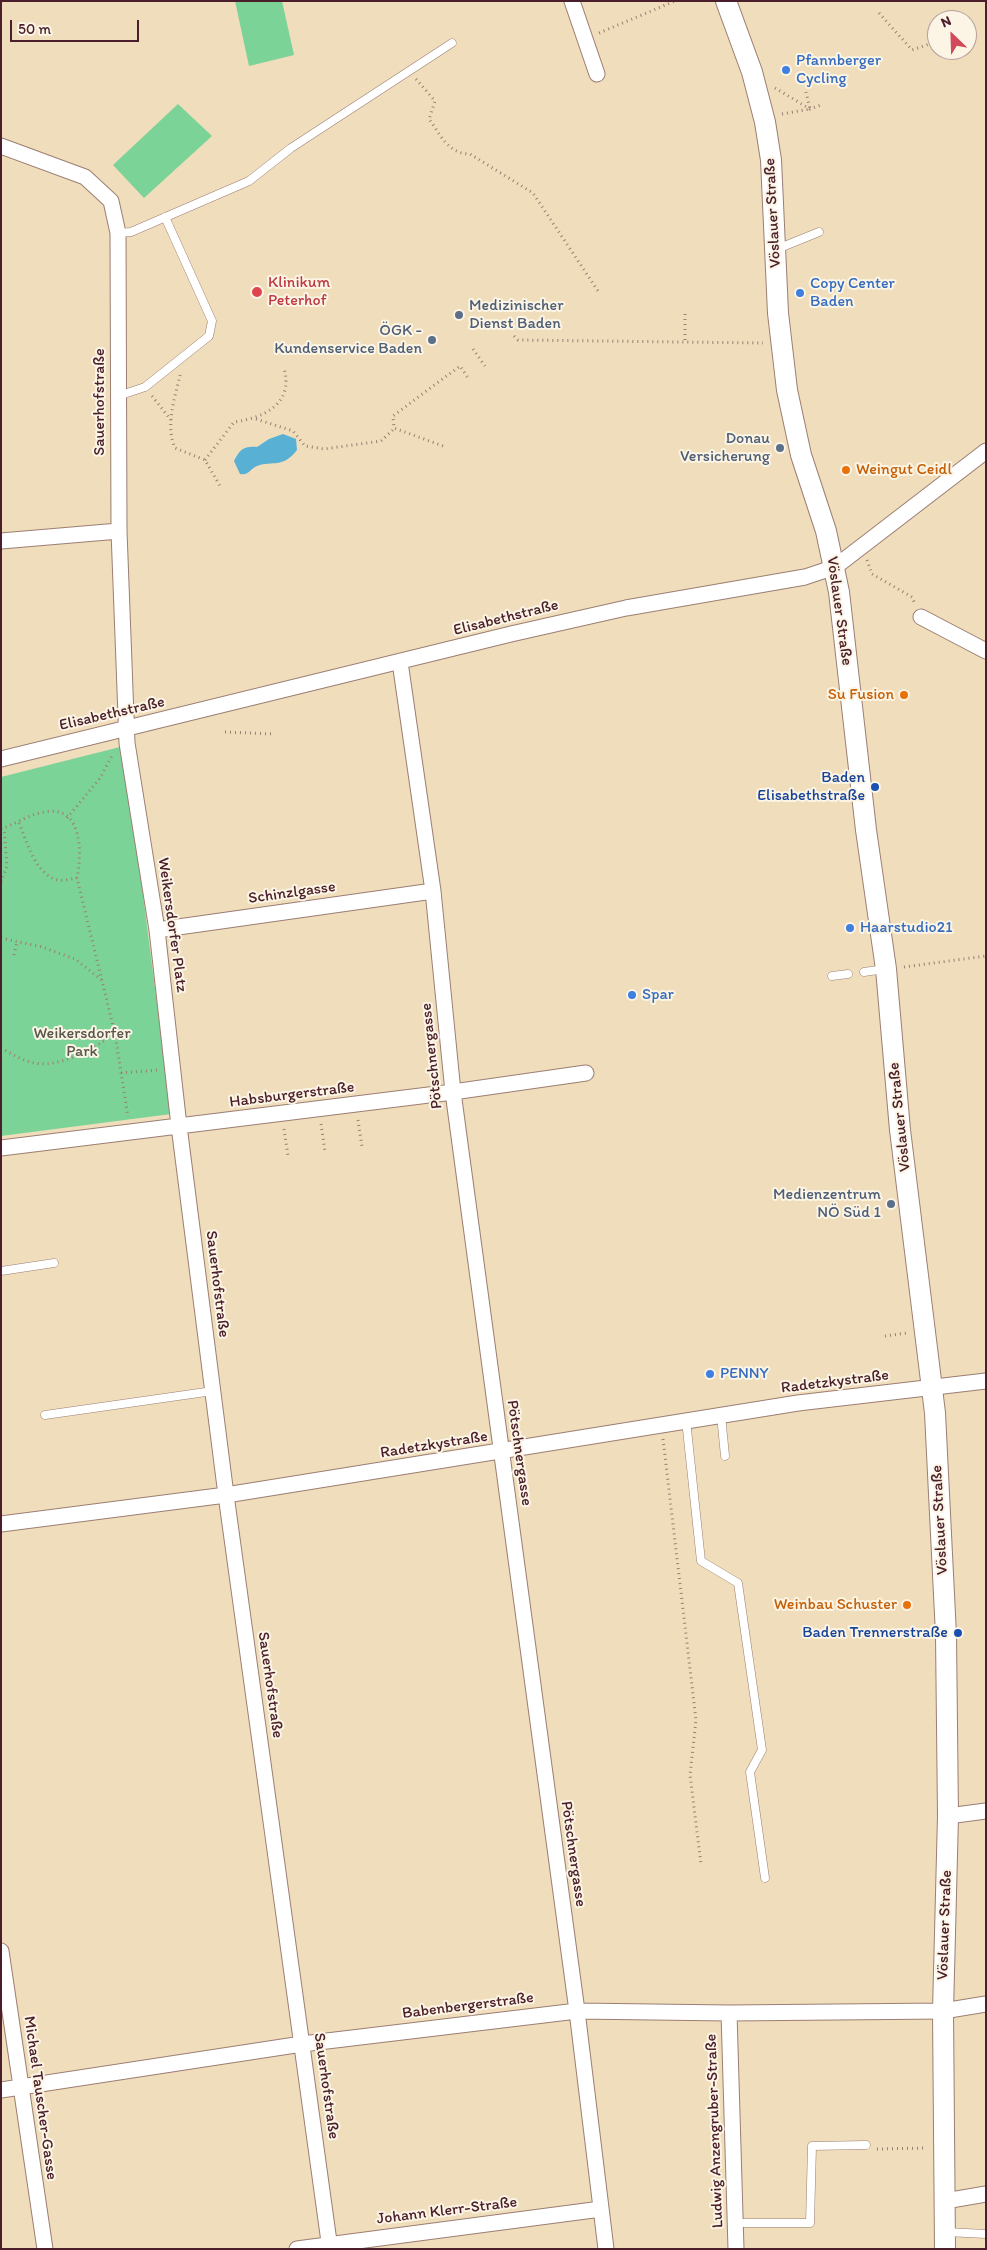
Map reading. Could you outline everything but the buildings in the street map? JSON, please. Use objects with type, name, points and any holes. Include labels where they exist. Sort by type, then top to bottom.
[{"type":"street","points":[[572,1],[597,74]]},
{"type":"street","name":"Vöslauer Straße","points":[[726,1],[752,72],[765,122],[771,160],[782,343],[793,425],[826,531],[835,567],[886,969],[900,1130],[935,1413],[946,1635],[948,1816],[943,2011],[945,2240]]},
{"type":"street","name":"Sauerhofstraße","points":[[1,146],[85,177],[111,201],[118,233],[119,531],[126,728]]},
{"type":"street","name":"Elisabethstraße","points":[[1,759],[626,608],[805,577],[835,567],[986,451]]},
{"type":"street","points":[[1,541],[119,531]]},
{"type":"street","points":[[921,617],[986,652]]},
{"type":"street","name":"Pötschnergasse","points":[[400,662],[432,891],[453,1092],[577,2010],[606,2249]]},
{"type":"street","name":"Weikersdorfer Platz","points":[[126,728],[157,930],[179,1126]]},
{"type":"street","name":"Schinzlgasse","points":[[157,930],[432,891]]},
{"type":"street","name":"Habsburgerstraße","points":[[1,1148],[282,1114],[586,1073]]},
{"type":"street","name":"Sauerhofstraße","points":[[179,1126],[226,1495],[330,2246]]},
{"type":"street","name":"Radetzkystraße","points":[[1,1524],[226,1495],[798,1403],[986,1380]]},
{"type":"street","points":[[948,1816],[986,1811]]},
{"type":"street","name":"Michael Tauscher-Gasse","points":[[1,1951],[19,2086],[45,2249]]},
{"type":"street","name":"Babenbergerstraße","points":[[1,2090],[302,2044],[577,2010],[730,2012],[943,2011],[986,2004]]},
{"type":"street","name":"Ludwig Anzengruber-Straße","points":[[730,2012],[736,2249]]},
{"type":"street","points":[[945,2201],[986,2194]]},
{"type":"street","name":"Johann Klerr-Straße","points":[[297,2249],[601,2209]]},
{"type":"lane","points":[[118,233],[131,232],[249,180],[291,148],[452,43]]},
{"type":"lane","points":[[118,396],[145,387],[209,336],[212,321],[165,217]]},
{"type":"lane","points":[[776,249],[819,232]]},
{"type":"lane","points":[[864,972],[886,969]]},
{"type":"lane","points":[[832,976],[848,974]]},
{"type":"lane","points":[[1,1271],[54,1263]]},
{"type":"lane","points":[[45,1415],[212,1391]]},
{"type":"lane","points":[[721,1415],[724,1456]]},
{"type":"lane","points":[[686,1420],[701,1561],[738,1583],[762,1750],[750,1772],[765,1878]]},
{"type":"lane","points":[[735,2223],[810,2223],[812,2146],[866,2145]]},
{"type":"lane","points":[[945,2240],[986,2234]]},
{"type":"path","points":[[585,39],[675,1]]},
{"type":"path","points":[[879,13],[912,50],[927,45]]},
{"type":"path","points":[[410,70],[422,88],[427,89],[435,100],[429,118],[450,148],[459,154],[470,154],[533,193],[598,292]]},
{"type":"path","points":[[774,88],[810,109]]},
{"type":"path","points":[[806,92],[810,109]]},
{"type":"path","points":[[784,113],[810,109],[821,105]]},
{"type":"path","points":[[685,314],[685,341]]},
{"type":"path","points":[[514,336],[518,340],[782,343]]},
{"type":"path","points":[[473,349],[485,366]]},
{"type":"path","points":[[176,363],[180,375],[171,420],[171,438],[175,448],[205,460],[220,486]]},
{"type":"path","points":[[394,428],[393,416],[460,366],[468,378]]},
{"type":"path","points":[[205,460],[234,422],[256,419],[266,414],[284,395],[286,377],[284,368]]},
{"type":"path","points":[[145,387],[171,420]]},
{"type":"path","points":[[256,419],[293,431],[305,446],[324,449],[381,441],[394,428]]},
{"type":"path","points":[[394,428],[443,446]]},
{"type":"path","points":[[862,548],[872,574],[912,597],[921,617]]},
{"type":"path","points":[[67,818],[100,778],[126,728]]},
{"type":"path","points":[[225,732],[274,734]]},
{"type":"path","points":[[1,882],[7,866],[3,829],[45,811],[63,814],[75,825],[82,857],[77,878],[103,981],[121,1073],[130,1132]]},
{"type":"path","points":[[19,822],[32,853],[44,874],[58,880],[77,878]]},
{"type":"path","points":[[1,938],[42,947],[75,959],[103,981]]},
{"type":"path","points":[[14,955],[17,942]]},
{"type":"path","points":[[886,969],[986,956]]},
{"type":"path","points":[[1,1048],[31,1062],[56,1062],[90,1050],[114,1034]]},
{"type":"path","points":[[121,1073],[173,1068]]},
{"type":"path","points":[[356,1104],[362,1147]]},
{"type":"path","points":[[319,1109],[325,1152]]},
{"type":"path","points":[[282,1114],[288,1156]]},
{"type":"path","points":[[661,1424],[696,1720],[690,1775],[701,1864]]},
{"type":"path","points":[[866,2145],[870,2149],[944,2147]]},
{"type":"green space","points":[[235,1],[282,1],[294,55],[249,66]]},
{"type":"green space","points":[[178,104],[212,136],[144,198],[113,165]]},
{"type":"green space","name":"Weikersdorfer Park","points":[[124,746],[171,1114],[1,1136],[1,777]]},
{"type":"water","points":[[283,434],[296,439],[297,450],[292,456],[282,462],[263,464],[247,473],[240,474],[234,461],[240,451],[249,447],[257,447],[269,439]]},
{"type":"place","name":"Pfannberger Cycling","points":[[786,70]]},
{"type":"place","name":"Klinikum Peterhof","points":[[257,292]]},
{"type":"place","name":"Copy Center Baden","points":[[800,293]]},
{"type":"place","name":"Medizinischer Dienst Baden","points":[[459,315]]},
{"type":"place","name":"ÖGK - Kundenservice Baden","points":[[432,340]]},
{"type":"place","name":"Donau Versicherung","points":[[780,448]]},
{"type":"place","name":"Weingut Ceidl","points":[[846,470]]},
{"type":"place","name":"Su Fusion","points":[[904,695]]},
{"type":"place","name":"Baden Elisabethstraße","points":[[875,787]]},
{"type":"place","name":"Haarstudio21","points":[[850,928]]},
{"type":"place","name":"Spar","points":[[632,995]]},
{"type":"place","name":"Medienzentrum NÖ Süd 1","points":[[891,1204]]},
{"type":"place","name":"PENNY","points":[[710,1374]]},
{"type":"place","name":"Weinbau Schuster","points":[[907,1605]]},
{"type":"place","name":"Baden Trennerstraße","points":[[958,1633]]}]
